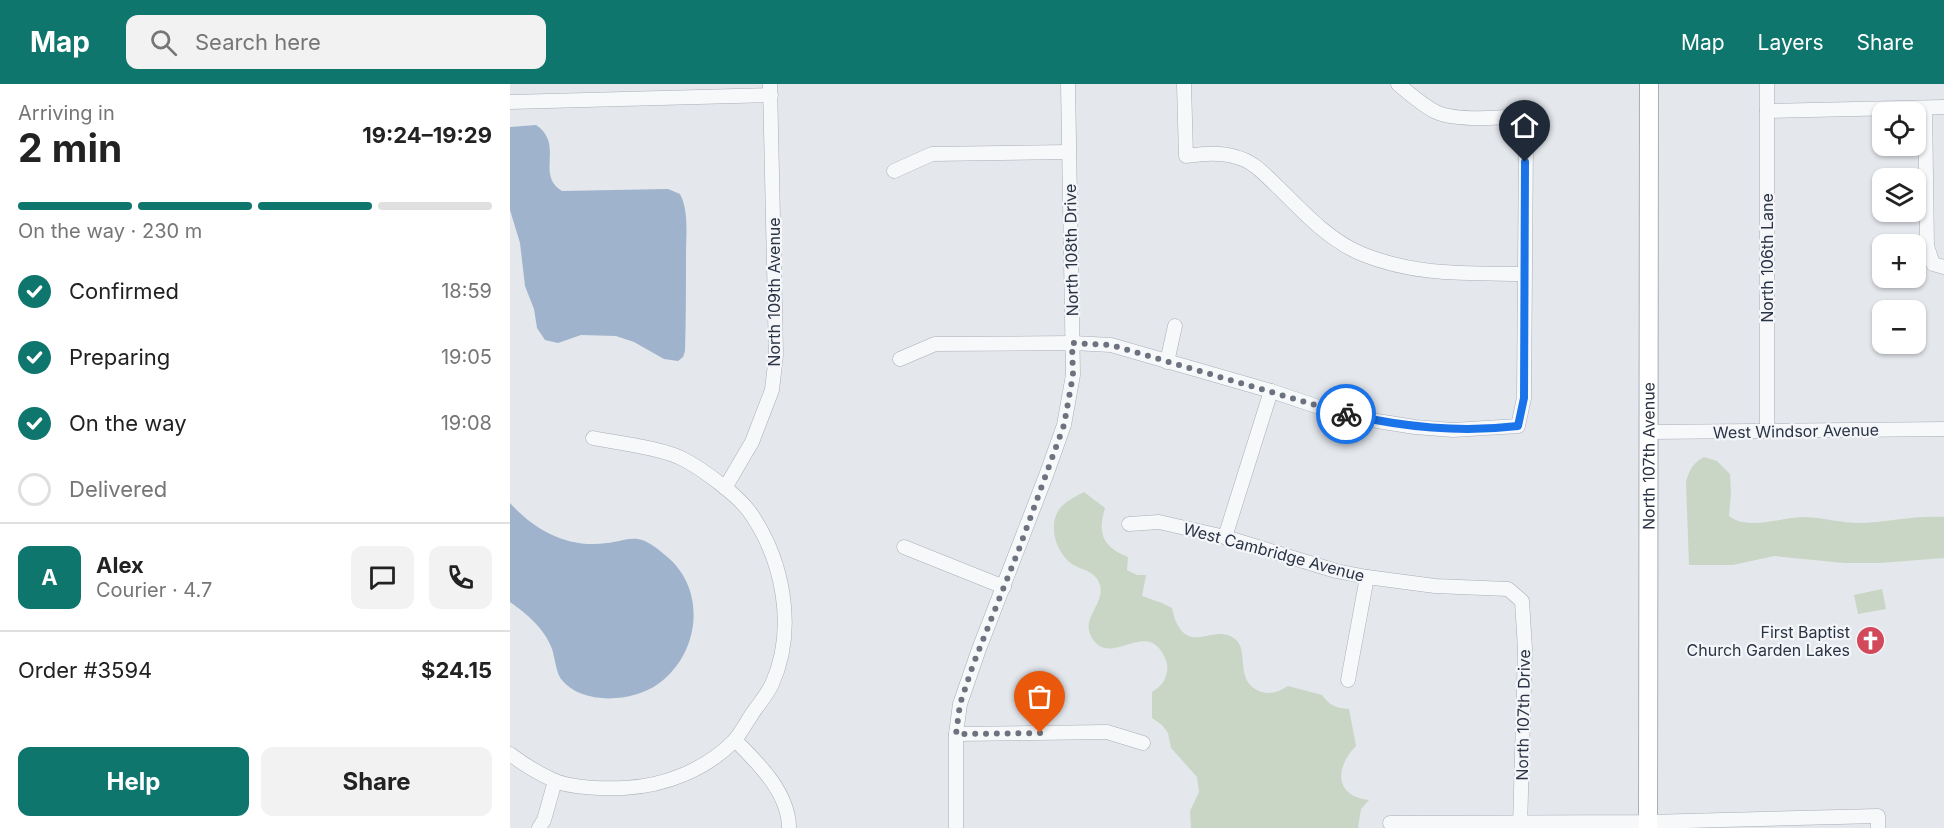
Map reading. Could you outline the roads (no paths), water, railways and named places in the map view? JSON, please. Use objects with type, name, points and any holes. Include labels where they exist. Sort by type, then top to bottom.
[{"type":"main road","name":"North 107th Avenue","points":[[1648,825],[1649,84]]},
{"type":"street","name":"North 108th Drive","points":[[956,828],[956,734],[960,704],[1064,425],[1073,375],[1068,84]]},
{"type":"street","points":[[1184,84],[1186,156],[1216,153],[1238,157],[1257,167],[1326,233],[1360,254],[1404,268],[1438,273],[1524,274]]},
{"type":"street","points":[[900,359],[935,344],[1111,345],[1331,411],[1415,427],[1453,430],[1518,426],[1524,398],[1526,140],[1520,116],[1462,117],[1438,113],[1414,98],[1398,84]]},
{"type":"street","name":"North 106th Lane","points":[[1767,84],[1767,432]]},
{"type":"street","points":[[510,102],[771,90]]},
{"type":"street","name":"North 109th Avenue","points":[[725,488],[752,442],[772,390],[776,355],[771,90]]},
{"type":"street","points":[[1926,108],[1944,107]]},
{"type":"street","points":[[1767,111],[1872,109]]},
{"type":"street","points":[[894,171],[932,154],[1069,152]]},
{"type":"street","points":[[1926,156],[1927,246],[1939,266]]},
{"type":"street","points":[[1167,362],[1175,326]]},
{"type":"street","points":[[1225,537],[1271,392]]},
{"type":"street","name":"West Windsor Avenue","points":[[1649,432],[1944,429]]},
{"type":"street","points":[[510,754],[555,782],[604,790],[649,787],[686,774],[717,756],[735,740],[772,684],[783,640],[784,607],[779,576],[768,545],[748,510],[725,488],[684,459],[647,448],[593,438]]},
{"type":"street","name":"West Cambridge Avenue","points":[[1129,524],[1159,522],[1225,537],[1336,571],[1367,577],[1435,586],[1508,590],[1522,601]]},
{"type":"street","points":[[904,547],[1004,587]]},
{"type":"street","points":[[1348,680],[1367,577]]},
{"type":"street","name":"North 107th Drive","points":[[1520,825],[1525,648],[1522,601]]},
{"type":"street","points":[[956,734],[1107,732],[1143,743]]},
{"type":"street","points":[[735,740],[760,766],[779,794],[789,820],[789,828]]},
{"type":"street","points":[[539,828],[544,820],[555,782]]},
{"type":"street","points":[[1390,823],[1648,825],[1878,822]]},
{"type":"water","points":[[536,125],[548,141],[551,177],[554,184],[562,191],[668,189],[680,194],[685,208],[686,223],[686,315],[685,351],[683,357],[678,361],[664,359],[634,342],[616,336],[581,335],[558,343],[545,340],[537,328],[534,309],[525,286],[520,243],[510,210],[510,127]]},
{"type":"water","points":[[510,503],[530,521],[553,535],[579,543],[593,544],[629,539],[642,540],[665,555],[679,569],[688,585],[693,603],[690,639],[683,656],[658,684],[635,695],[608,698],[582,694],[570,688],[561,679],[545,635],[529,617],[510,602]]},
{"type":"place","name":"First Baptist Church Garden Lakes","points":[[1871,641]]}]
